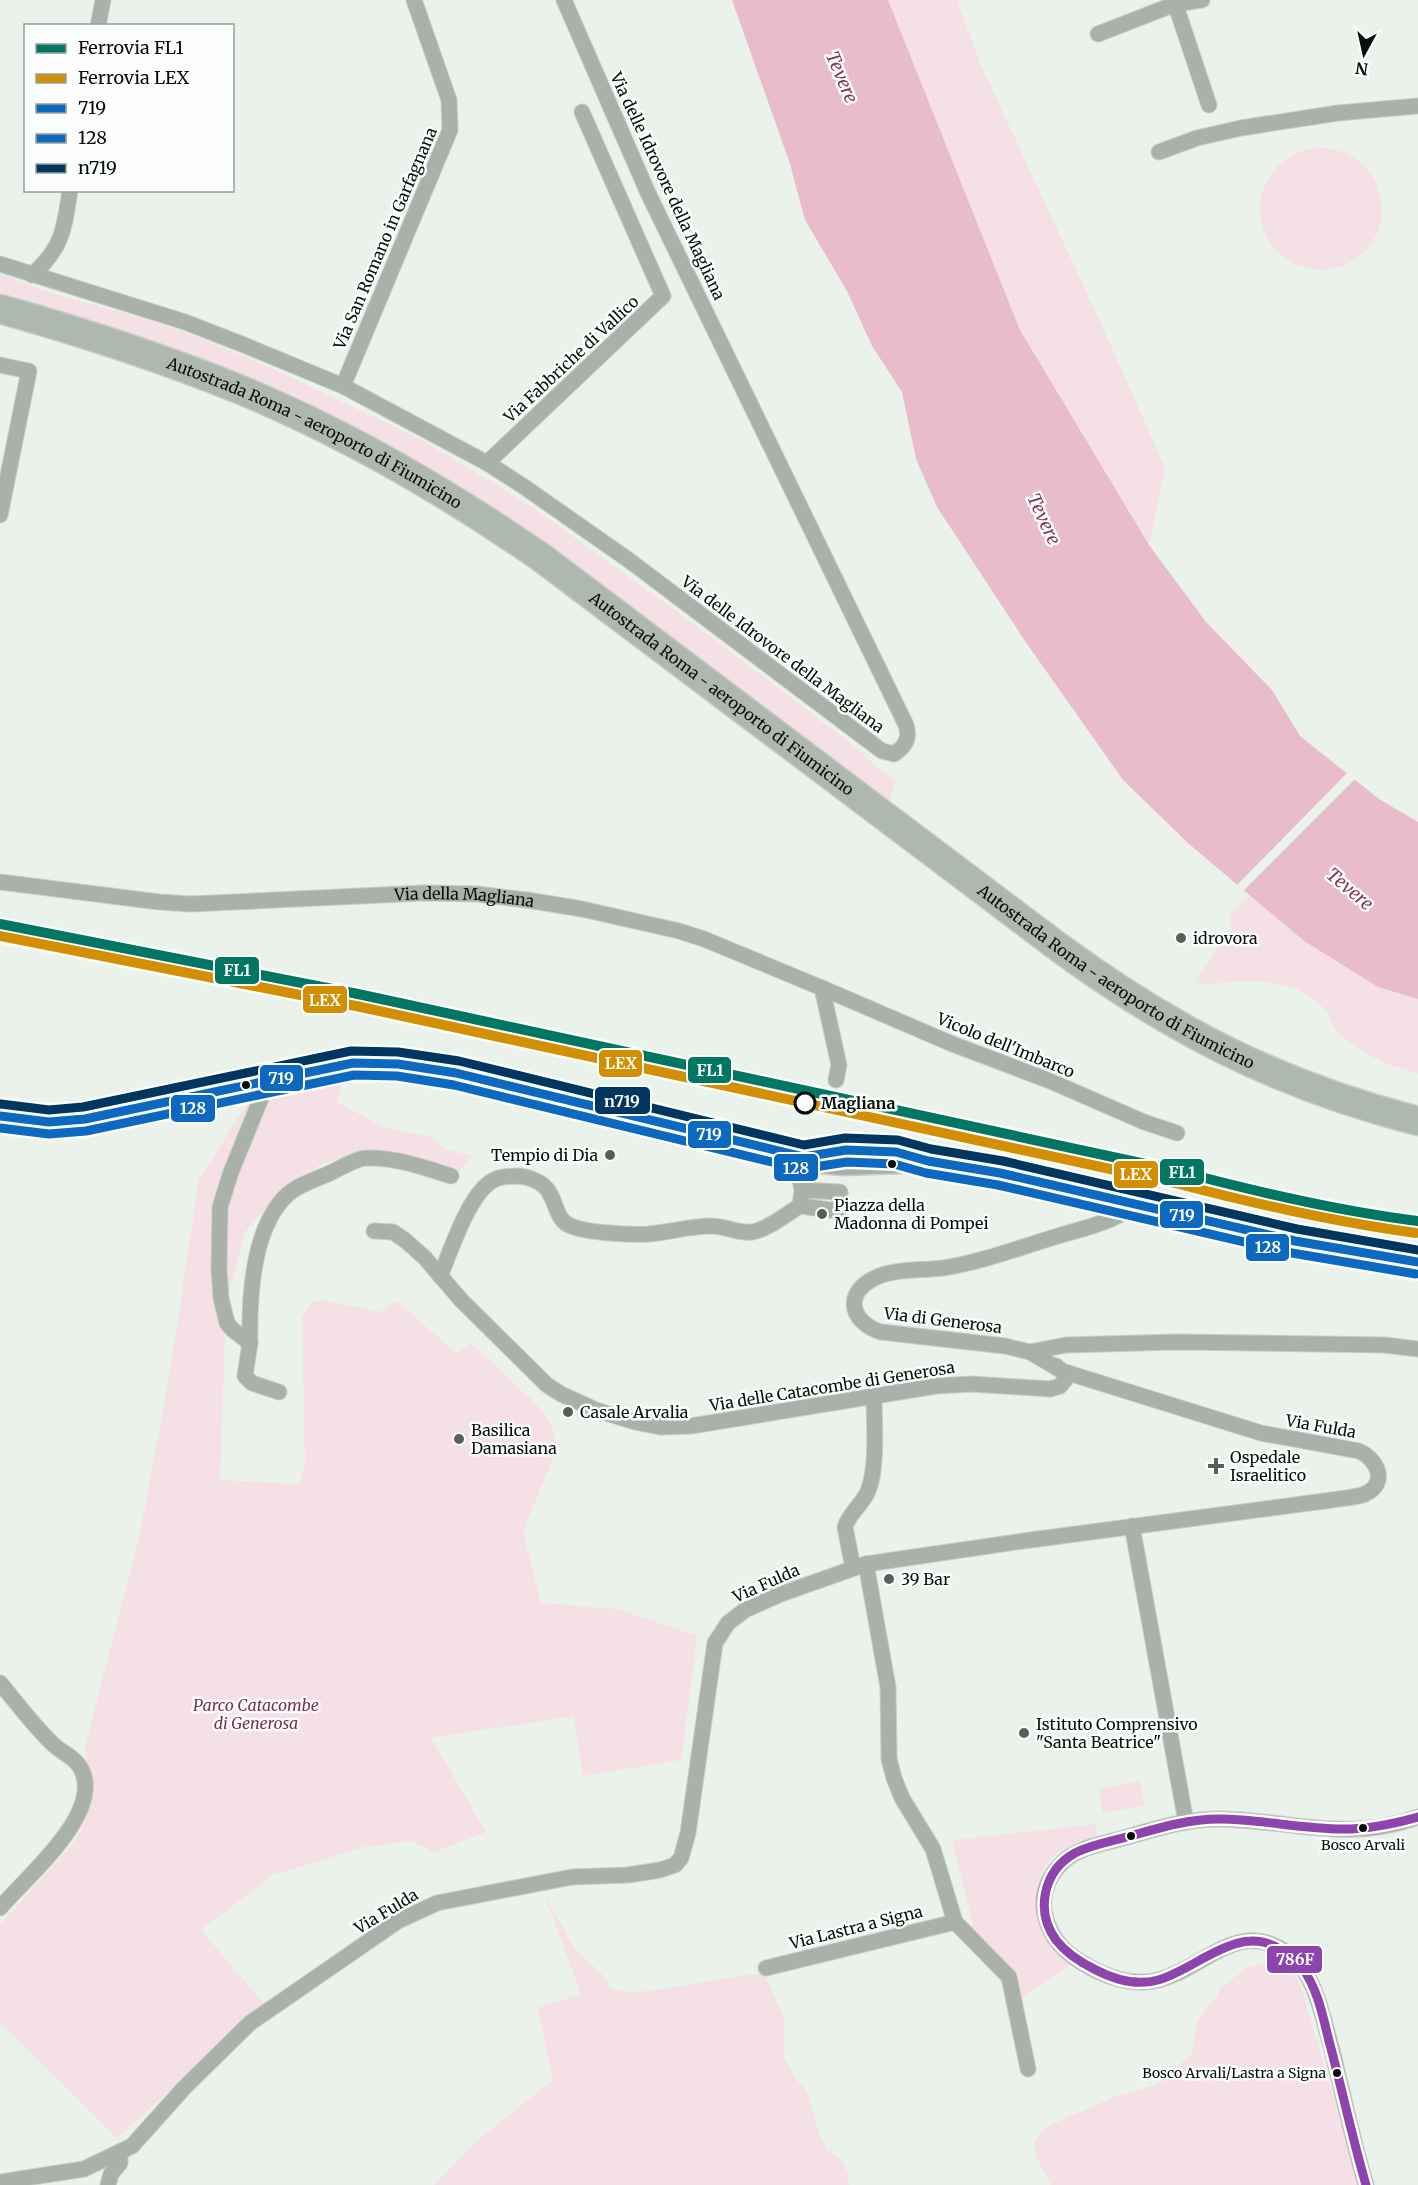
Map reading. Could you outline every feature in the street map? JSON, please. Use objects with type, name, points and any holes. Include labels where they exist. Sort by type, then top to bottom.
[{"type":"highway","name":"Autostrada Roma - aeroporto di Fiumicino","points":[[0,309],[142,353],[243,391],[338,435],[449,497],[516,540],[566,576],[1089,970],[1257,1087],[1347,1121],[1418,1141]]},
{"type":"highway","name":"Autostrada Roma - aeroporto di Fiumicino","points":[[0,329],[132,369],[232,408],[356,466],[494,548],[1116,1012],[1203,1051],[1369,1108],[1418,1121]]},
{"type":"main road","points":[[0,1116],[49,1122],[79,1120],[361,1062],[425,1067],[800,1156],[834,1151],[896,1152],[928,1161],[993,1172],[1330,1248],[1418,1262]]},
{"type":"street","points":[[98,24],[103,0]]},
{"type":"street","name":"Via San Romano in Garfagnana","points":[[343,387],[450,130],[450,100],[414,0]]},
{"type":"street","name":"Via delle Idrovore della Magliana","points":[[0,264],[185,322],[343,387],[487,464],[523,486],[630,561],[882,751],[894,754],[903,747],[909,736],[906,725],[648,193],[564,0]]},
{"type":"street","points":[[1098,34],[1174,2],[1202,0]]},
{"type":"street","points":[[1174,2],[1209,105]]},
{"type":"street","points":[[1159,152],[1197,138],[1241,128],[1338,113],[1418,106]]},
{"type":"street","name":"Via Fabbriche di Vallico","points":[[487,464],[663,296],[582,112]]},
{"type":"street","points":[[32,275],[51,257],[60,242],[70,192]]},
{"type":"street","points":[[0,365],[29,371],[0,515]]},
{"type":"street","name":"Via della Magliana","points":[[0,882],[191,904],[424,893],[477,894],[527,900],[582,909],[679,931],[704,939],[822,988]]},
{"type":"street","points":[[822,988],[839,1065],[836,1080]]},
{"type":"street","name":"Vicolo dell'Imbarco","points":[[822,988],[950,1043],[1050,1081],[1144,1122],[1177,1133]]},
{"type":"street","points":[[250,1343],[227,1323],[221,1298],[220,1207],[231,1172],[268,1081]]},
{"type":"street","points":[[800,1156],[801,1206]]},
{"type":"street","points":[[279,1392],[252,1383],[245,1376],[250,1343],[249,1318],[255,1262],[269,1219],[287,1196],[300,1186],[364,1158],[410,1163],[451,1176]]},
{"type":"street","points":[[440,1276],[468,1208],[486,1186],[495,1179],[512,1176],[526,1177],[546,1187],[554,1198],[562,1221],[571,1226],[598,1231],[648,1234],[714,1226],[749,1233],[762,1229],[801,1206],[839,1211],[840,1192],[802,1190]]},
{"type":"street","name":"Via di Generosa","points":[[1133,1204],[1112,1219],[1032,1244],[960,1264],[875,1278],[863,1286],[855,1297],[854,1307],[857,1316],[876,1331],[893,1335],[1005,1346],[1030,1352],[1059,1346],[1177,1342],[1385,1345],[1418,1348]]},
{"type":"street","name":"Via delle Catacombe di Generosa","points":[[375,1231],[389,1231],[400,1236],[547,1385],[577,1403],[623,1419],[660,1427],[691,1426],[954,1384],[1050,1389],[1064,1383],[1065,1376],[1062,1371]]},
{"type":"street","points":[[1059,1346],[1052,1350],[1050,1359],[1062,1371]]},
{"type":"street","name":"Via Fulda","points":[[0,2182],[84,2169],[132,2146],[184,2088],[250,2023],[407,1915],[437,1903],[572,1877],[628,1875],[675,1866],[681,1858],[688,1833],[713,1654],[720,1632],[736,1615],[745,1610],[781,1594],[859,1566],[1363,1495],[1373,1487],[1378,1479],[1378,1470],[1370,1457],[1359,1451],[1261,1433],[1062,1371],[1030,1352]]},
{"type":"street","points":[[874,1396],[873,1472],[868,1492],[847,1520],[845,1527],[859,1566],[888,1688],[889,1759],[902,1798],[933,1849],[955,1922],[1008,1977],[1028,2069]]},
{"type":"street","points":[[1132,1526],[1186,1822]]},
{"type":"street","points":[[0,1683],[55,1746],[78,1763],[85,1787],[80,1810],[69,1831],[0,1908]]},
{"type":"street","points":[[1366,2185],[1321,2011],[1308,1975],[1290,1956],[1263,1942],[1241,1941],[1167,1978],[1152,1982],[1138,1982],[1115,1978],[1084,1965],[1065,1951],[1050,1930],[1044,1911],[1044,1894],[1051,1876],[1067,1858],[1077,1852],[1186,1822],[1233,1820],[1340,1831],[1377,1828],[1418,1817]]},
{"type":"street","name":"Via Lastra a Signa","points":[[766,1968],[955,1922]]},
{"type":"street","points":[[108,2185],[111,2174],[120,2163],[120,2152]]},
{"type":"green space","points":[[888,0],[957,0],[981,65],[1165,468],[1149,545],[1020,330]]},
{"type":"green space","points":[[1321,148],[1344,153],[1355,158],[1364,166],[1372,175],[1377,186],[1382,209],[1377,232],[1372,243],[1364,252],[1355,260],[1344,265],[1321,270],[1298,265],[1287,260],[1278,252],[1270,243],[1265,232],[1260,209],[1265,186],[1270,175],[1278,166],[1287,158],[1298,153]]},
{"type":"green space","points":[[0,274],[45,291],[159,323],[210,342],[269,367],[416,437],[487,479],[543,515],[694,624],[858,749],[881,772],[897,779],[888,802],[513,522],[0,296]]},
{"type":"green space","points":[[1250,895],[1304,941],[1378,987],[1418,999],[1418,1073],[1387,1063],[1356,1048],[1337,1032],[1321,1006],[1310,996],[1296,989],[1262,981],[1195,983],[1231,929],[1230,915]]},
{"type":"green space","name":"Parco Catacombe di Generosa","points":[[346,1070],[337,1102],[383,1127],[431,1137],[446,1149],[472,1156],[457,1173],[365,1151],[322,1164],[278,1193],[245,1232],[226,1305],[220,1480],[300,1484],[305,1461],[302,1317],[311,1302],[322,1300],[380,1312],[397,1301],[457,1354],[471,1343],[536,1404],[547,1418],[554,1433],[556,1451],[523,1531],[541,1603],[616,1609],[697,1636],[681,1760],[583,1776],[574,1716],[431,1738],[486,1832],[435,1852],[410,1841],[364,1847],[273,1875],[201,1930],[265,2005],[117,2138],[0,2023],[0,1924],[69,1849],[87,1815],[91,1796],[85,1747],[140,1534],[171,1366],[199,1179],[255,1092]]},
{"type":"green space","points":[[1140,1781],[1145,1805],[1103,1813],[1098,1789]]},
{"type":"green space","points":[[1096,1824],[1097,1835],[1071,1845],[1054,1856],[1047,1864],[1038,1885],[1036,1908],[1038,1919],[1048,1939],[1070,1966],[1020,1999],[968,1926],[973,1924],[952,1840]]},
{"type":"green space","points":[[544,1894],[576,1951],[601,1973],[610,1987],[626,1992],[649,1991],[764,1974],[784,2018],[784,2058],[796,2079],[807,2092],[820,2136],[828,2151],[840,2159],[848,2173],[849,2185],[434,2185],[475,2142],[553,2080],[538,2008],[581,1994]]},
{"type":"green space","points":[[1275,1959],[1289,1966],[1299,1981],[1360,2185],[1051,2185],[1037,2158],[1034,2143],[1042,2131],[1114,2097],[1157,2084],[1192,2054],[1197,2024],[1204,2010],[1215,2000],[1221,1987],[1247,1968]]},
{"type":"water","name":"Tevere","points":[[732,0],[888,0],[1020,330],[1149,545],[1206,622],[1272,690],[1300,736],[1379,799],[1418,822],[1418,999],[1378,987],[1304,941],[1189,844],[1123,780],[1025,641],[937,507],[916,459],[902,392],[872,346],[847,291],[805,220],[790,164]]},
{"type":"pier","points":[[1349,771],[1357,777],[1242,892],[1235,887]]},
{"type":"rail line","name":"FL1","points":[[0,924],[358,994],[1178,1171],[1297,1200],[1418,1221]]},
{"type":"rail line","name":"LEX","points":[[0,936],[356,1006],[1175,1183],[1295,1212],[1416,1233]]},
{"type":"transit line","name":"n719","points":[[1,1104],[49,1110],[83,1107],[351,1051],[398,1052],[459,1061],[804,1145],[845,1138],[898,1140],[931,1149],[1003,1161],[1297,1229],[1418,1250]]},
{"type":"transit line","name":"719","points":[[0,1116],[49,1122],[85,1119],[353,1063],[398,1064],[456,1073],[804,1157],[846,1150],[896,1152],[928,1161],[1000,1173],[1295,1241],[1418,1262]]},
{"type":"transit line","name":"128","points":[[0,1128],[49,1134],[86,1131],[354,1075],[397,1076],[454,1085],[801,1169],[847,1162],[894,1164],[926,1173],[998,1185],[1292,1253],[1416,1274]]},
{"type":"transit line","name":"786F","points":[[1366,2185],[1319,2004],[1313,1986],[1295,1960],[1278,1948],[1263,1942],[1247,1941],[1217,1951],[1158,1980],[1134,1982],[1101,1973],[1064,1949],[1049,1929],[1044,1904],[1049,1881],[1064,1861],[1075,1853],[1096,1845],[1176,1824],[1219,1819],[1327,1829],[1353,1829],[1381,1826],[1418,1817]]},
{"type":"place","name":"idrovora","points":[[1181,938]]},
{"type":"place","name":"Magliana","points":[[805,1103]]},
{"type":"place","name":"Tempio di Dia","points":[[610,1155]]},
{"type":"place","name":"Piazza della Madonna di Pompei","points":[[822,1214]]},
{"type":"place","name":"Casale Arvalia","points":[[568,1412]]},
{"type":"place","name":"Basilica Damasiana","points":[[459,1439]]},
{"type":"place","name":"Ospedale Israelitico","points":[[1216,1466]]},
{"type":"place","name":"39 Bar","points":[[889,1579]]},
{"type":"place","name":"Istituto Comprensivo \"Santa Beatrice\"","points":[[1024,1733]]},
{"type":"place","name":"Bosco Arvali","points":[[1363,1828]]},
{"type":"place","name":"Bosco Arvali/Lastra a Signa","points":[[1337,2073]]}]
